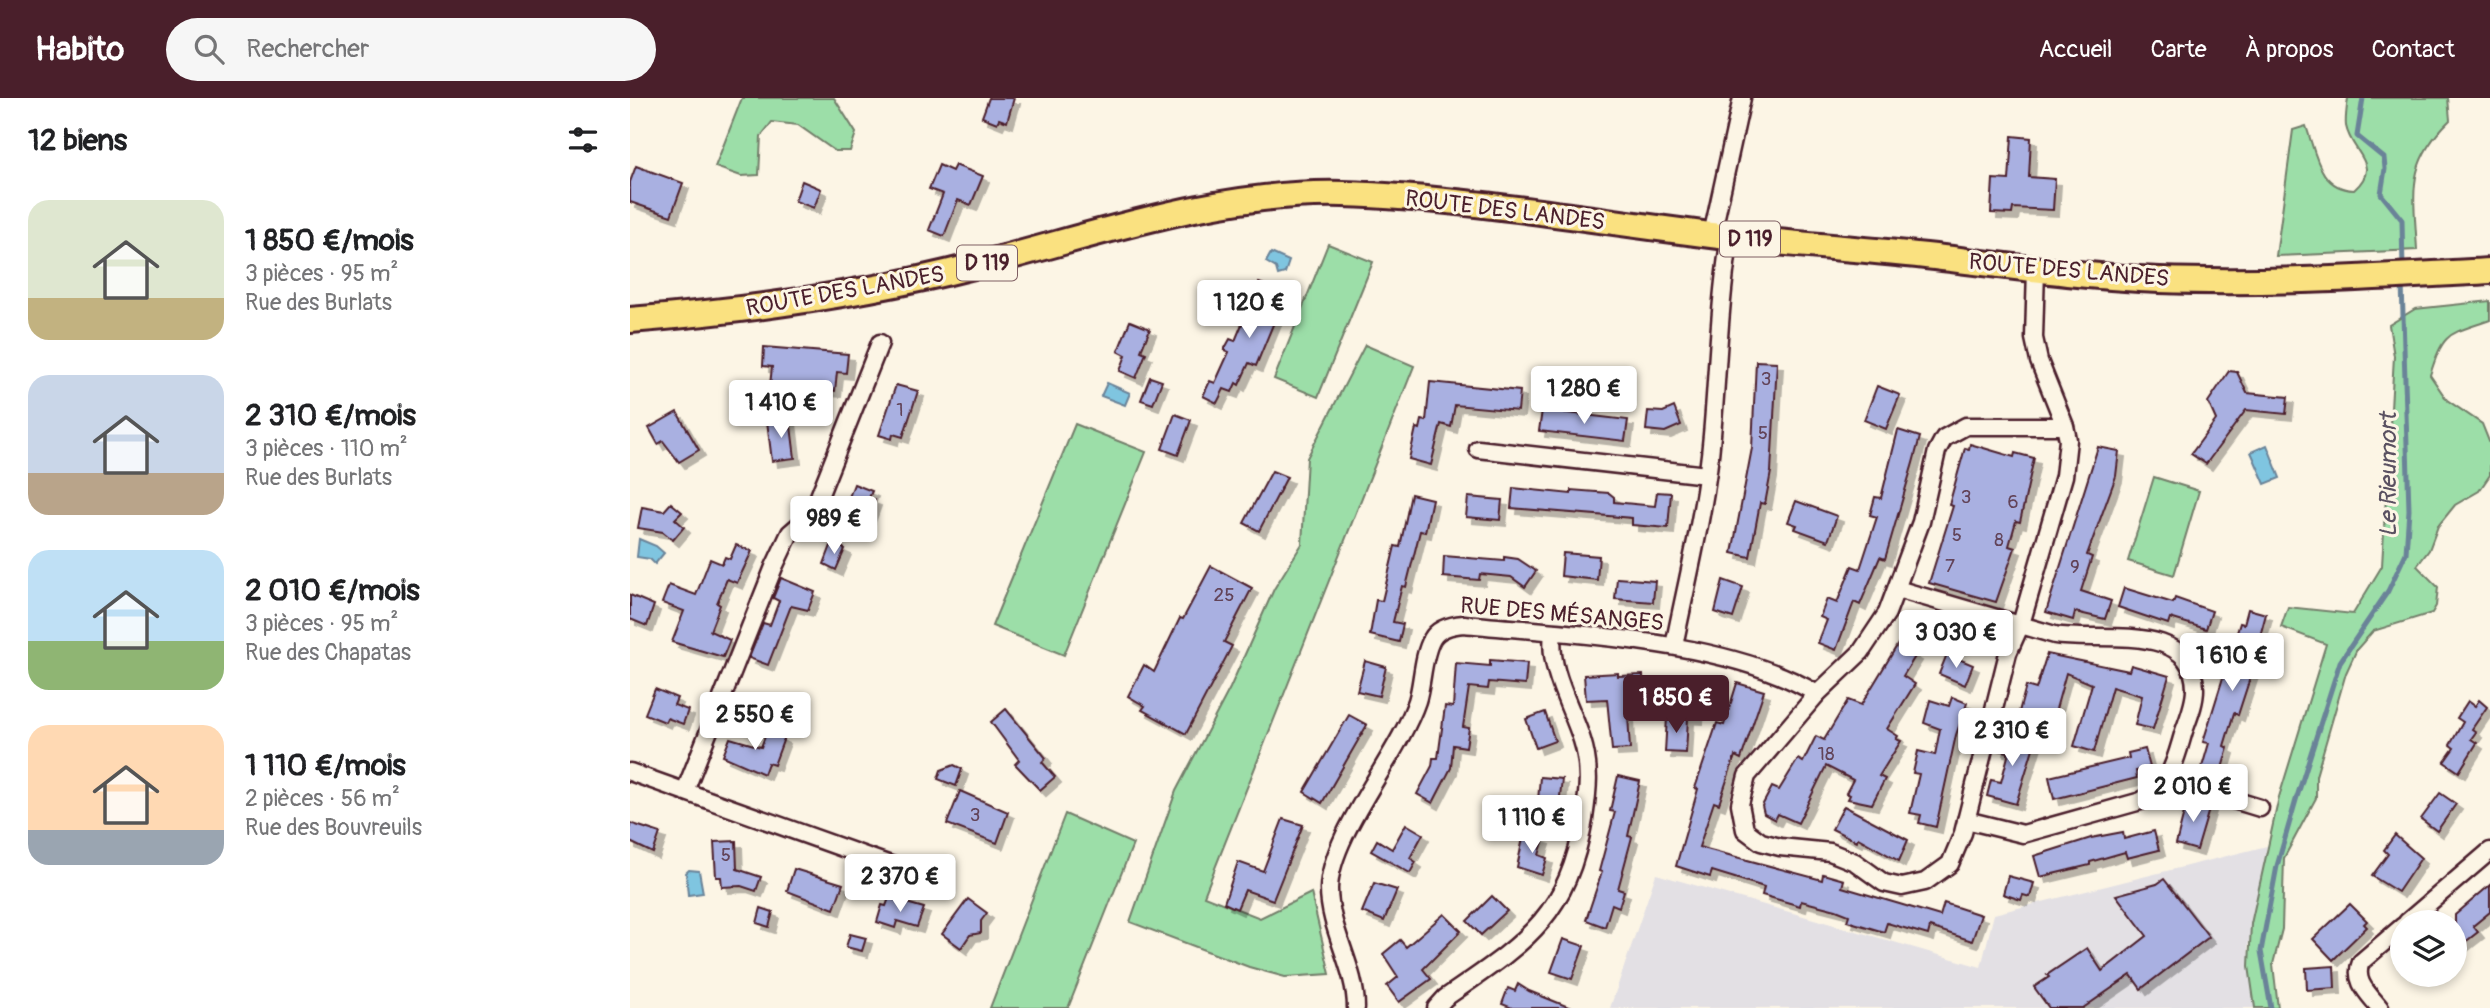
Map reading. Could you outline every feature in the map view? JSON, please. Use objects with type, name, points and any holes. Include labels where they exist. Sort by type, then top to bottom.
[{"type":"main road","name":"ROUTE DES LANDES","points":[[630,320],[772,306],[864,291],[976,266],[1130,223],[1203,207],[1288,196],[1342,194],[1419,199],[1721,236],[2158,280],[2307,280],[2490,271]]},
{"type":"street","name":"RUE DES MÉSANGES","points":[[1356,1008],[1353,985],[1330,905],[1333,865],[1416,701],[1430,641],[1442,629],[1464,624],[1674,646],[1712,436],[1721,236],[1742,98]]},
{"type":"street","points":[[2036,269],[2034,338],[2039,361],[2065,425],[2068,440],[2064,476],[2021,624],[2008,653],[1966,820],[1950,864],[1925,882],[1902,887],[1884,883],[1855,862],[1830,852],[1780,847],[1761,842],[1745,830],[1740,803],[1747,776],[1817,694],[1861,652],[1887,613],[1921,522],[1937,451],[1944,438],[1966,426],[2065,425]]},
{"type":"street","points":[[685,791],[774,567],[790,533],[812,514],[880,343]]},
{"type":"street","points":[[1478,449],[1707,475]]},
{"type":"street","points":[[1897,589],[2070,638],[2139,637],[2180,654],[2190,668],[2195,690],[2168,780],[2157,793],[2141,801],[2038,832],[2008,832],[1966,820]]},
{"type":"street","points":[[1436,1008],[1445,998],[1528,938],[1556,904],[1574,865],[1590,775],[1582,740],[1554,664],[1553,633]]},
{"type":"street","points":[[1674,646],[1800,683],[1817,694]]},
{"type":"street","points":[[630,772],[896,867],[917,866]]},
{"type":"street","points":[[2168,780],[2260,808]]},
{"type":"street","points":[[2421,910],[2490,851]]},
{"type":"street","points":[[2379,1008],[2362,985],[2358,970],[2366,957],[2390,937]]},
{"type":"shaded area","points":[[2267,846],[2248,947],[2255,1008],[1610,1008],[1656,874],[1981,967],[1994,914]]},
{"type":"green space","points":[[742,98],[834,98],[856,133],[850,151],[835,151],[798,125],[772,122],[761,136],[759,175],[741,176],[715,167]]},
{"type":"green space","points":[[2348,98],[2448,98],[2450,120],[2425,151],[2419,165],[2414,195],[2417,250],[2276,256],[2293,130],[2306,126],[2316,158],[2333,184],[2354,190],[2366,173],[2366,165],[2346,126]]},
{"type":"green space","points":[[1328,244],[1373,262],[1318,397],[1274,379]]},
{"type":"green space","points":[[2490,301],[2490,320],[2449,337],[2439,350],[2430,375],[2447,400],[2482,424],[2490,444],[2490,475],[2479,491],[2455,505],[2438,526],[2429,550],[2417,566],[2438,587],[2436,606],[2432,613],[2373,631],[2357,649],[2346,673],[2316,776],[2316,798],[2284,858],[2282,929],[2273,964],[2278,1008],[2255,1008],[2249,966],[2251,924],[2279,797],[2326,644],[2281,627],[2288,607],[2353,614],[2382,566],[2394,356],[2389,325],[2415,309]]},
{"type":"green space","points":[[1365,345],[1414,366],[1204,896],[1260,918],[1311,893],[1330,974],[1285,977],[1249,967],[1130,922],[1176,791],[1230,688],[1274,589],[1302,544],[1307,458]]},
{"type":"green space","points":[[1075,424],[1146,452],[1064,655],[992,626]]},
{"type":"green space","points":[[2154,477],[2199,491],[2174,575],[2128,561]]},
{"type":"green space","points":[[1065,814],[1133,844],[1068,1008],[990,1008]]},
{"type":"water","points":[[1271,253],[1289,261],[1285,273],[1278,275],[1276,268],[1266,262]]},
{"type":"water","points":[[1107,383],[1130,393],[1125,405],[1101,396]]},
{"type":"water","points":[[2267,445],[2280,478],[2265,484],[2251,452]]},
{"type":"water","points":[[639,539],[656,546],[664,553],[655,564],[650,559],[637,557]]},
{"type":"water","points":[[689,870],[699,871],[703,893],[688,895],[686,873]]},
{"type":"building","points":[[989,98],[1014,98],[1007,122],[999,119],[997,123],[982,117]]},
{"type":"building","points":[[2012,136],[2031,138],[2029,177],[2055,179],[2053,210],[2013,208],[2012,214],[1991,213],[1993,179],[2009,180]]},
{"type":"building","points":[[939,165],[952,171],[955,165],[983,176],[971,205],[958,200],[944,236],[929,230],[943,194],[929,189]]},
{"type":"building","points":[[636,166],[683,183],[671,216],[630,202],[630,182]]},
{"type":"building","points":[[802,181],[821,189],[814,208],[795,201]]},
{"type":"building","points":[[1259,283],[1293,296],[1288,308],[1281,305],[1256,366],[1249,363],[1239,385],[1236,383],[1232,392],[1224,389],[1217,403],[1203,396],[1210,381],[1215,383],[1229,352],[1224,350],[1230,339],[1235,341]]},
{"type":"building","points":[[1130,321],[1150,329],[1141,351],[1146,353],[1136,378],[1120,371],[1126,355],[1118,351]]},
{"type":"building","points":[[764,347],[848,354],[846,373],[837,372],[835,391],[770,385],[772,367],[763,366]]},
{"type":"building","points":[[1756,361],[1777,362],[1771,472],[1765,504],[1760,503],[1750,557],[1732,553],[1752,448]]},
{"type":"building","points":[[2229,371],[2237,372],[2247,393],[2288,397],[2286,414],[2246,410],[2206,464],[2191,454],[2216,420],[2208,402]]},
{"type":"building","points":[[1150,377],[1162,381],[1153,404],[1141,400]]},
{"type":"building","points":[[1430,382],[1520,391],[1518,411],[1455,405],[1451,427],[1441,424],[1431,465],[1409,459],[1416,428],[1420,429],[1422,420],[1426,421]]},
{"type":"building","points":[[896,385],[918,391],[903,437],[893,434],[892,439],[879,435]]},
{"type":"building","points":[[1877,386],[1900,395],[1886,429],[1864,420]]},
{"type":"building","points":[[1674,407],[1681,425],[1665,432],[1646,430],[1648,411],[1663,412]]},
{"type":"building","points":[[1542,410],[1628,420],[1625,441],[1539,431]]},
{"type":"building","points":[[677,412],[699,450],[679,462],[663,441],[658,444],[649,428]]},
{"type":"building","points":[[1175,414],[1191,420],[1178,455],[1162,449]]},
{"type":"building","points":[[790,418],[795,458],[772,461],[767,421]]},
{"type":"building","points":[[1898,430],[1920,437],[1913,463],[1885,559],[1880,557],[1860,605],[1854,602],[1836,650],[1818,643],[1827,620],[1820,617],[1827,599],[1837,603],[1852,566],[1860,569],[1877,517],[1870,515],[1875,497],[1881,498]]},
{"type":"building","points":[[1970,444],[2014,457],[2015,453],[2034,458],[2020,522],[2016,521],[2009,546],[2015,548],[1996,602],[1929,583],[1953,506],[1949,505],[1965,448],[1969,449]]},
{"type":"building","points":[[2098,447],[2119,451],[2116,476],[2087,555],[2092,557],[2081,591],[2111,601],[2105,619],[2075,612],[2073,620],[2046,612]]},
{"type":"building","points":[[1272,471],[1287,477],[1259,531],[1244,523]]},
{"type":"building","points":[[854,484],[872,491],[869,498],[875,500],[864,530],[840,521]]},
{"type":"building","points":[[1513,488],[1571,494],[1571,490],[1609,493],[1614,497],[1614,502],[1655,506],[1657,492],[1671,493],[1668,528],[1632,525],[1632,518],[1511,508]]},
{"type":"building","points":[[1411,494],[1432,499],[1425,532],[1420,531],[1406,587],[1402,586],[1393,622],[1403,624],[1399,642],[1370,635],[1376,600],[1382,601],[1395,546],[1400,547]]},
{"type":"building","points":[[1468,497],[1502,500],[1500,520],[1466,517]]},
{"type":"building","points":[[1796,501],[1837,516],[1828,541],[1795,529],[1797,525],[1788,522]]},
{"type":"building","points":[[671,503],[682,512],[675,519],[684,527],[673,540],[663,532],[638,528],[642,507],[664,511]]},
{"type":"building","points":[[832,543],[845,549],[836,570],[824,564]]},
{"type":"building","points":[[736,545],[752,551],[737,583],[727,579],[717,603],[720,605],[710,631],[730,640],[723,657],[672,642],[684,611],[662,603],[669,585],[696,595],[710,559],[722,564],[725,557],[730,559]]},
{"type":"building","points":[[1563,553],[1599,556],[1597,580],[1561,576]]},
{"type":"building","points":[[1444,556],[1504,561],[1504,557],[1518,559],[1536,571],[1525,587],[1511,577],[1480,574],[1479,580],[1443,577]]},
{"type":"building","points":[[1211,566],[1252,588],[1224,642],[1232,646],[1186,734],[1142,710],[1145,706],[1128,696],[1144,665],[1154,672],[1180,618],[1183,619]]},
{"type":"building","points":[[781,578],[815,592],[808,610],[791,606],[768,665],[749,658],[763,623],[770,625],[779,601],[773,598]]},
{"type":"building","points":[[1617,578],[1655,581],[1653,602],[1615,599]]},
{"type":"building","points":[[1723,580],[1743,587],[1733,618],[1715,612]]},
{"type":"building","points":[[2124,588],[2173,603],[2175,598],[2212,611],[2206,629],[2170,618],[2168,624],[2118,607]]},
{"type":"building","points":[[630,595],[654,605],[647,626],[630,619]]},
{"type":"building","points":[[2248,609],[2266,614],[2259,640],[2262,641],[2238,715],[2234,713],[2224,746],[2228,748],[2218,782],[2211,782],[2195,777],[2196,773],[2200,774],[2209,743],[2203,742],[2240,623],[2244,624]]},
{"type":"building","points":[[1898,644],[1916,655],[1903,676],[1915,684],[1887,729],[1901,741],[1879,776],[1885,779],[1872,804],[1848,799],[1850,795],[1846,793],[1853,780],[1826,766],[1798,823],[1778,814],[1775,820],[1764,814],[1762,806],[1772,787],[1779,790],[1798,759],[1803,762],[1816,736],[1824,740],[1848,700],[1861,705]]},
{"type":"building","points":[[1947,654],[1973,665],[1965,685],[1939,674]]},
{"type":"building","points":[[2047,654],[2129,671],[2131,665],[2169,676],[2153,729],[2135,725],[2142,696],[2112,687],[2094,752],[2074,746],[2092,684],[2066,673],[2051,727],[2036,722],[2037,716],[2019,712],[2026,686],[2036,689]]},
{"type":"building","points":[[1490,660],[1527,663],[1525,685],[1489,682],[1488,689],[1469,687],[1463,727],[1469,728],[1466,747],[1453,745],[1451,768],[1433,803],[1417,794],[1432,766],[1433,758],[1438,758],[1445,706],[1453,707],[1456,663],[1490,666]]},
{"type":"building","points":[[1365,661],[1386,667],[1379,696],[1357,691]]},
{"type":"building","points":[[1618,673],[1618,676],[1643,675],[1644,697],[1627,697],[1630,749],[1612,750],[1607,699],[1586,700],[1584,675]]},
{"type":"building","points":[[1678,682],[1699,683],[1697,718],[1677,717]]},
{"type":"building","points":[[1737,683],[1764,691],[1741,759],[1735,756],[1719,804],[1714,802],[1699,847],[1822,880],[1823,874],[1844,880],[1842,887],[1940,916],[1944,903],[1981,915],[1972,941],[1930,927],[1928,935],[1887,923],[1884,932],[1847,921],[1849,915],[1836,910],[1801,901],[1800,906],[1762,895],[1764,887],[1712,871],[1710,877],[1676,866],[1698,789],[1695,788],[1717,723],[1724,725]]},
{"type":"building","points":[[655,689],[677,698],[674,705],[688,710],[683,724],[667,718],[665,722],[645,714]]},
{"type":"building","points":[[1952,697],[1967,703],[1956,735],[1936,827],[1919,823],[1921,815],[1910,813],[1919,774],[1913,773],[1918,751],[1935,755],[1940,729],[1924,723],[1930,700],[1949,706]]},
{"type":"building","points":[[2479,700],[2487,707],[2472,729],[2476,732],[2471,739],[2477,743],[2459,772],[2444,762],[2454,748],[2450,745],[2463,722],[2457,718],[2468,701],[2475,706]]},
{"type":"building","points":[[1006,709],[1046,758],[1042,762],[1055,777],[1040,790],[1015,764],[1019,760],[991,722]]},
{"type":"building","points":[[1545,712],[1555,741],[1536,748],[1526,719]]},
{"type":"building","points":[[1349,715],[1367,725],[1322,803],[1304,792]]},
{"type":"building","points":[[1667,717],[1688,718],[1686,753],[1665,752]]},
{"type":"building","points":[[767,731],[784,738],[774,765],[768,763],[764,774],[723,756],[730,738],[761,747]]},
{"type":"building","points":[[2002,733],[2035,742],[2016,804],[1987,796],[1991,780],[2001,782],[2008,756],[2008,752],[1998,750]]},
{"type":"building","points":[[2145,749],[2150,767],[2136,771],[2137,778],[2054,799],[2049,777],[2129,758],[2128,753]]},
{"type":"building","points":[[954,765],[962,769],[956,786],[938,779],[941,770]]},
{"type":"building","points":[[1618,776],[1640,781],[1628,836],[1632,837],[1618,889],[1624,891],[1619,907],[1612,904],[1605,927],[1586,920],[1602,872],[1599,871],[1615,812],[1610,811]]},
{"type":"building","points":[[1540,777],[1562,779],[1558,814],[1537,812]]},
{"type":"building","points":[[960,791],[1008,812],[997,843],[947,824]]},
{"type":"building","points":[[2440,793],[2456,804],[2437,831],[2421,819]]},
{"type":"building","points":[[2188,797],[2210,806],[2197,850],[2176,844]]},
{"type":"building","points":[[1844,806],[1908,840],[1899,861],[1858,838],[1856,841],[1832,829]]},
{"type":"building","points":[[1283,819],[1303,825],[1273,900],[1245,890],[1237,909],[1224,903],[1238,862],[1263,871]]},
{"type":"building","points":[[630,823],[660,833],[653,853],[630,842]]},
{"type":"building","points":[[1406,824],[1423,834],[1410,858],[1416,862],[1410,873],[1371,851],[1377,840],[1392,849]]},
{"type":"building","points":[[2154,831],[2159,850],[2127,858],[2125,852],[2090,862],[2090,865],[2040,877],[2034,856],[2091,838],[2123,832],[2124,839]]},
{"type":"building","points":[[1524,833],[1544,839],[1539,855],[1547,858],[1542,875],[1517,867]]},
{"type":"building","points":[[2395,835],[2421,858],[2398,892],[2372,876],[2388,854],[2384,850]]},
{"type":"building","points":[[736,841],[737,869],[761,877],[756,891],[741,886],[722,887],[721,877],[716,877],[714,842]]},
{"type":"building","points":[[794,869],[843,884],[834,909],[787,891]]},
{"type":"building","points":[[2008,876],[2034,883],[2030,897],[2023,895],[2021,900],[2003,894]]},
{"type":"building","points":[[2164,879],[2209,937],[2141,989],[2131,975],[2083,1008],[2049,1008],[2034,987],[2049,977],[2047,975],[2087,948],[2102,971],[2147,936],[2116,895],[2157,884]]},
{"type":"building","points":[[1374,883],[1397,890],[1384,921],[1362,912]]},
{"type":"building","points":[[2490,885],[2490,912],[2473,926],[2478,932],[2467,941],[2467,910],[2461,910]]},
{"type":"building","points":[[1492,896],[1507,911],[1481,935],[1467,921]]},
{"type":"building","points":[[889,898],[924,908],[917,927],[897,921],[895,928],[877,922],[882,905],[886,906]]},
{"type":"building","points":[[968,899],[987,913],[981,921],[981,933],[970,935],[961,948],[942,934]]},
{"type":"building","points":[[2350,904],[2367,921],[2364,924],[2367,927],[2333,960],[2313,939]]},
{"type":"building","points":[[761,908],[773,912],[769,927],[757,923]]},
{"type":"building","points":[[1444,914],[1461,931],[1423,969],[1431,979],[1399,1002],[1387,986],[1398,977],[1383,954],[1400,940],[1406,947]]},
{"type":"building","points":[[850,934],[866,938],[862,951],[846,947]]},
{"type":"building","points":[[1563,939],[1584,946],[1572,979],[1551,972]]},
{"type":"building","points":[[2334,966],[2335,988],[2307,990],[2306,968]]},
{"type":"building","points":[[1518,984],[1571,1008],[1512,1008],[1502,1004],[1508,988],[1515,991]]},
{"type":"waterway","name":"Le Rieumort","points":[[2363,98],[2357,136],[2384,158],[2381,194],[2402,220],[2403,270]]},
{"type":"waterway","name":"Le Rieumort","points":[[2271,1008],[2261,951],[2277,866],[2296,800],[2340,662],[2388,591],[2406,553],[2409,510],[2402,283]]}]
